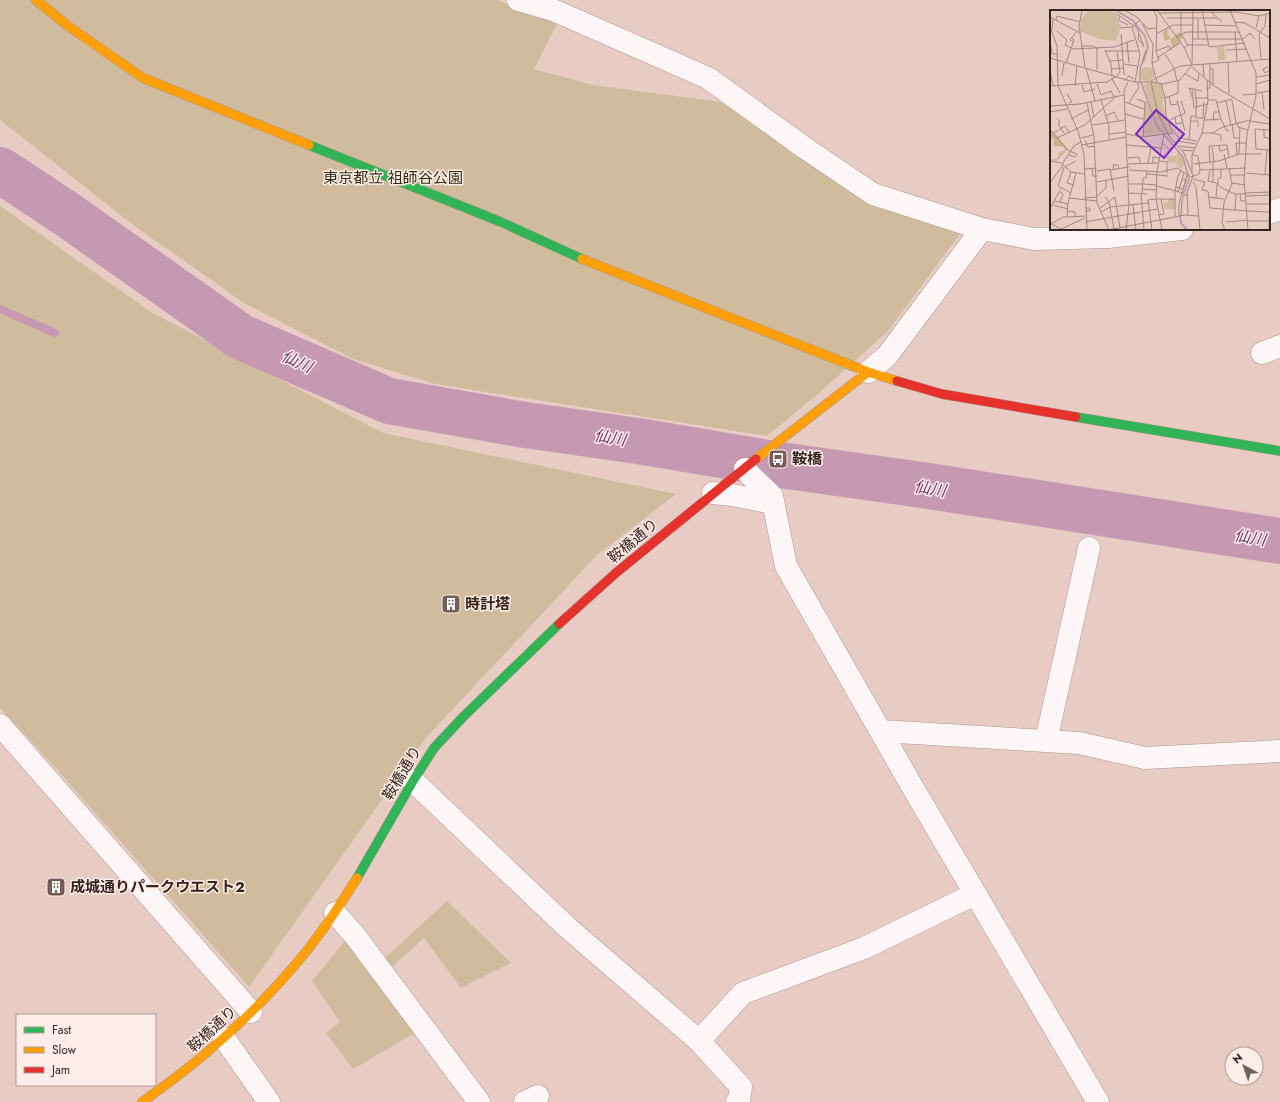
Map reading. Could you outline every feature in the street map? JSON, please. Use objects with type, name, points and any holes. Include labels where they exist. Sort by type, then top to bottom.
[{"type":"street","points":[[36,0],[68,26],[143,78],[501,222],[594,264],[868,372],[942,394],[1280,451]]},
{"type":"street","points":[[518,0],[555,5],[708,78],[805,148],[873,194],[982,230],[1034,239],[1108,237],[1173,230]]},
{"type":"street","points":[[1270,213],[1280,209]]},
{"type":"street","points":[[868,372],[887,356],[982,230]]},
{"type":"street","name":"鞍橋通り","points":[[142,1102],[174,1080],[224,1038],[283,979],[309,948],[335,913],[434,748],[463,716],[571,613],[617,572],[717,490],[868,372]]},
{"type":"street","points":[[745,469],[772,500],[786,566],[975,894],[1098,1102]]},
{"type":"street","points":[[717,490],[732,495],[772,500]]},
{"type":"street","points":[[1046,741],[1089,548]]},
{"type":"street","points":[[0,725],[251,1012]]},
{"type":"street","points":[[881,731],[1079,743],[1145,758],[1280,751]]},
{"type":"street","points":[[413,781],[568,928],[699,1041],[742,1088],[739,1101],[737,1102]]},
{"type":"street","points":[[699,1041],[743,993],[864,948],[975,894]]},
{"type":"street","points":[[335,913],[356,937],[480,1102]]},
{"type":"street","points":[[224,1038],[269,1102]]},
{"type":"green space","name":"東京都立 祖師谷公園","points":[[0,0],[498,0],[512,7],[558,22],[534,69],[593,85],[721,102],[873,207],[923,216],[962,231],[888,331],[819,393],[767,436],[435,384],[353,359],[244,303],[132,224],[0,120]]},
{"type":"green space","points":[[0,206],[151,312],[383,433],[676,494],[597,555],[425,739],[249,987],[52,764],[0,708]]},
{"type":"green space","points":[[447,901],[511,963],[461,988],[424,938],[392,967],[385,958]]},
{"type":"green space","points":[[349,936],[420,1030],[353,1069],[326,1033],[340,1022],[312,981]]},
{"type":"waterway","name":"仙川","points":[[0,170],[68,215],[241,337],[389,401],[525,425],[638,441],[780,465],[929,486],[1280,541]]},
{"type":"waterway","points":[[0,309],[55,333]]},
{"type":"traffic: fast","points":[[309,145],[501,222],[582,259]]},
{"type":"traffic: fast","points":[[1076,417],[1280,451]]},
{"type":"traffic: fast","points":[[357,878],[413,781],[434,748],[463,717],[559,624]]},
{"type":"traffic: slow","points":[[36,0],[68,26],[143,78],[309,145]]},
{"type":"traffic: slow","points":[[582,259],[868,372],[897,381]]},
{"type":"traffic: slow","points":[[756,459],[868,372]]},
{"type":"traffic: slow","points":[[142,1102],[210,1050],[272,991],[309,948],[334,914],[357,878]]},
{"type":"traffic: jam","points":[[897,381],[942,394],[1076,417]]},
{"type":"traffic: jam","points":[[559,624],[617,572],[756,459]]},
{"type":"place","name":"鞍橋","points":[[778,459]]},
{"type":"place","name":"時計塔","points":[[451,604]]},
{"type":"place","name":"成城通りパークウエスト2","points":[[56,887]]}]
